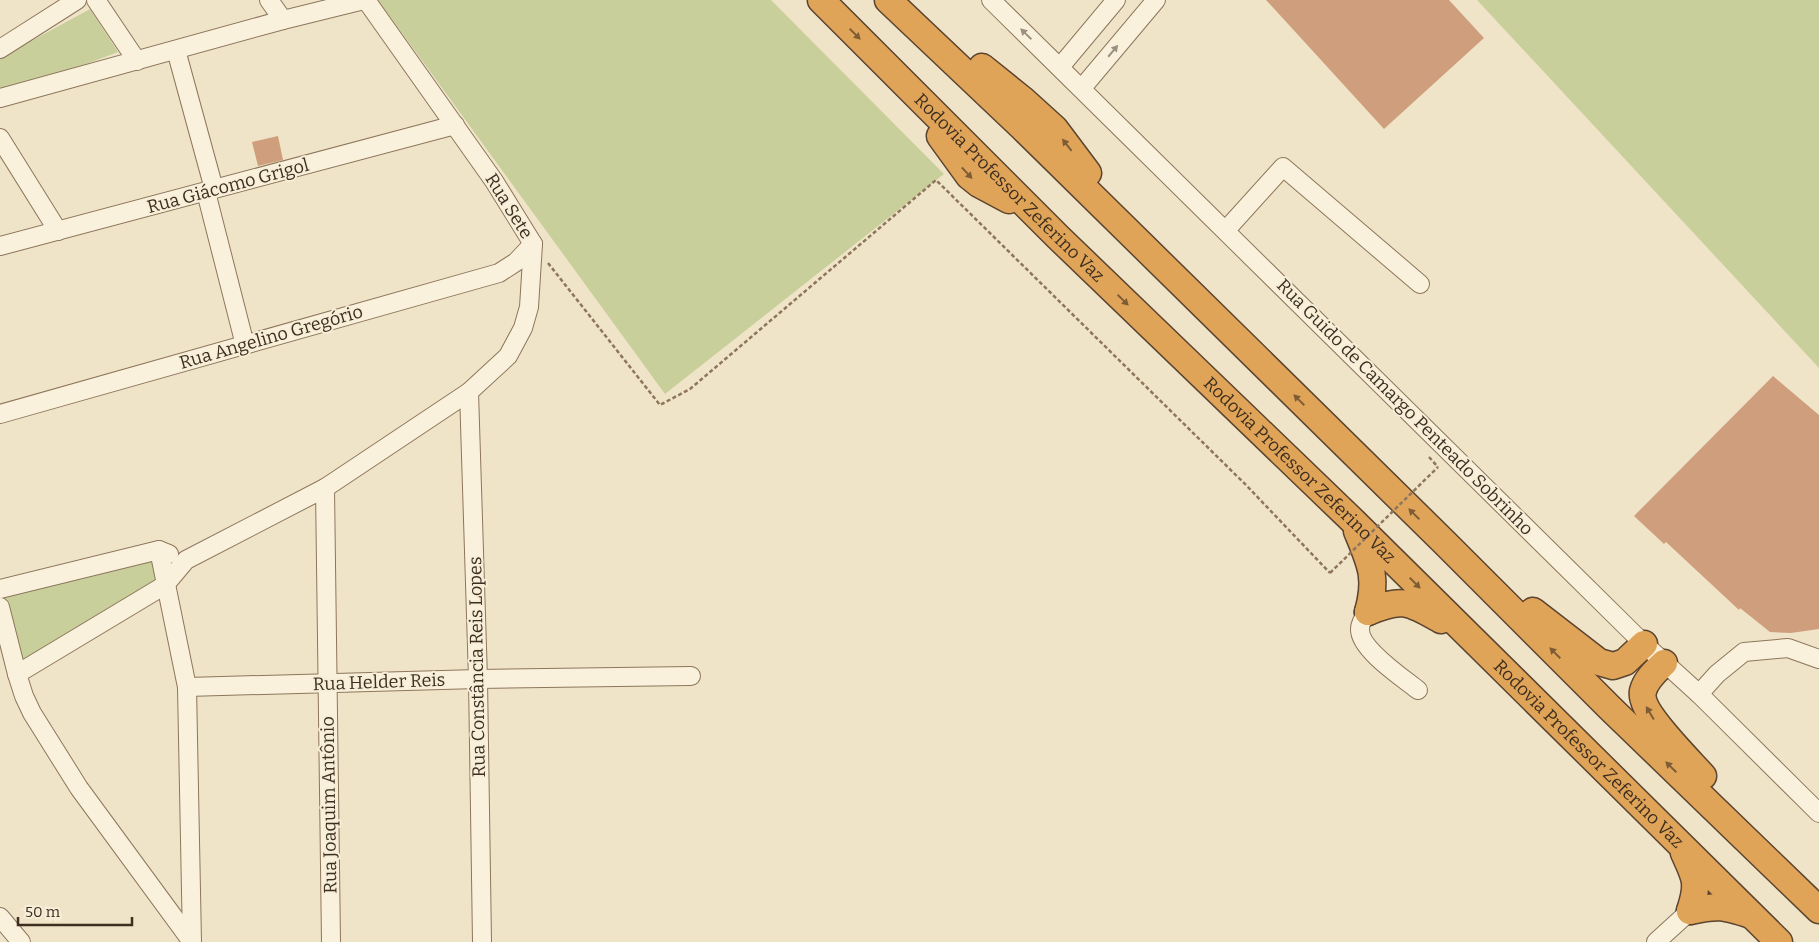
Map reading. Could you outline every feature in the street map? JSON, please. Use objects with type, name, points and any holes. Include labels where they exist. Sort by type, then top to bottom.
[{"type":"highway","name":"Rodovia Professor Zeferino Vaz","points":[[821,0],[1050,229],[1354,522],[1465,634],[1779,942]]},
{"type":"highway","points":[[889,2],[1022,126],[1610,708],[1819,909]]},
{"type":"highway","points":[[1354,522],[1370,564],[1373,580],[1372,597],[1368,612]]},
{"type":"highway","points":[[1444,542],[1599,662],[1613,666],[1625,662],[1644,644]]},
{"type":"highway","points":[[1368,612],[1384,605],[1401,602],[1418,606],[1465,634]]},
{"type":"highway","points":[[1664,663],[1650,677],[1643,690],[1647,711],[1819,909]]},
{"type":"highway","points":[[1682,847],[1695,877],[1696,886],[1690,911],[1716,906],[1754,916]]},
{"type":"street","points":[[0,49],[77,0]]},
{"type":"street","points":[[96,0],[137,61]]},
{"type":"street","points":[[269,0],[283,20]]},
{"type":"street","points":[[0,98],[283,20],[365,0]]},
{"type":"street","name":"Rua Sete","points":[[365,0],[456,125],[533,244]]},
{"type":"street","name":"Rua Guido de Camargo Penteado Sobrinho","points":[[991,0],[1644,644],[1699,694],[1819,813]]},
{"type":"street","points":[[1060,67],[1116,0]]},
{"type":"street","points":[[1082,88],[1156,0]]},
{"type":"street","points":[[176,50],[245,345]]},
{"type":"street","name":"Rua Giácomo Grigol","points":[[0,246],[456,125]]},
{"type":"street","points":[[0,138],[58,231]]},
{"type":"street","points":[[1226,230],[1283,167],[1420,284]]},
{"type":"street","points":[[17,674],[165,585],[186,560],[325,488],[469,392],[508,356],[524,328],[529,307],[533,244]]},
{"type":"street","name":"Rua Angelino Gregório","points":[[0,414],[499,273],[516,262],[533,244]]},
{"type":"street","name":"Rua Constância Reis Lopes","points":[[469,392],[478,679],[482,942]]},
{"type":"street","name":"Rua Joaquim Antônio","points":[[325,488],[331,942]]},
{"type":"street","points":[[0,589],[159,550],[186,560]]},
{"type":"street","points":[[159,550],[187,687],[192,942]]},
{"type":"street","points":[[0,606],[17,674],[32,713],[79,788],[192,942]]},
{"type":"street","points":[[1368,612],[1362,618],[1360,630],[1364,643],[1418,690]]},
{"type":"street","points":[[1699,694],[1717,674],[1744,652],[1788,648],[1819,659]]},
{"type":"street","name":"Rua Helder Reis","points":[[187,687],[478,679],[691,676]]},
{"type":"street","points":[[1656,942],[1690,911]]},
{"type":"street","points":[[0,917],[21,942]]},
{"type":"path","name":"Rua Sete","points":[[533,244],[660,405],[690,389],[936,180],[1246,485],[1330,573],[1438,467]]},
{"type":"green space","points":[[378,0],[771,0],[944,174],[665,394]]},
{"type":"green space","points":[[1477,0],[1819,0],[1819,368]]},
{"type":"green space","points":[[90,9],[118,52],[0,97],[0,58]]},
{"type":"green space","points":[[153,552],[160,584],[21,666],[1,595]]},
{"type":"building","points":[[1266,0],[1449,0],[1484,38],[1384,129]]},
{"type":"building","points":[[278,136],[283,160],[258,166],[252,142]]},
{"type":"building","points":[[1773,376],[1819,415],[1819,629],[1791,633],[1770,632],[1740,608],[1739,610],[1666,542],[1664,544],[1634,516]]}]
